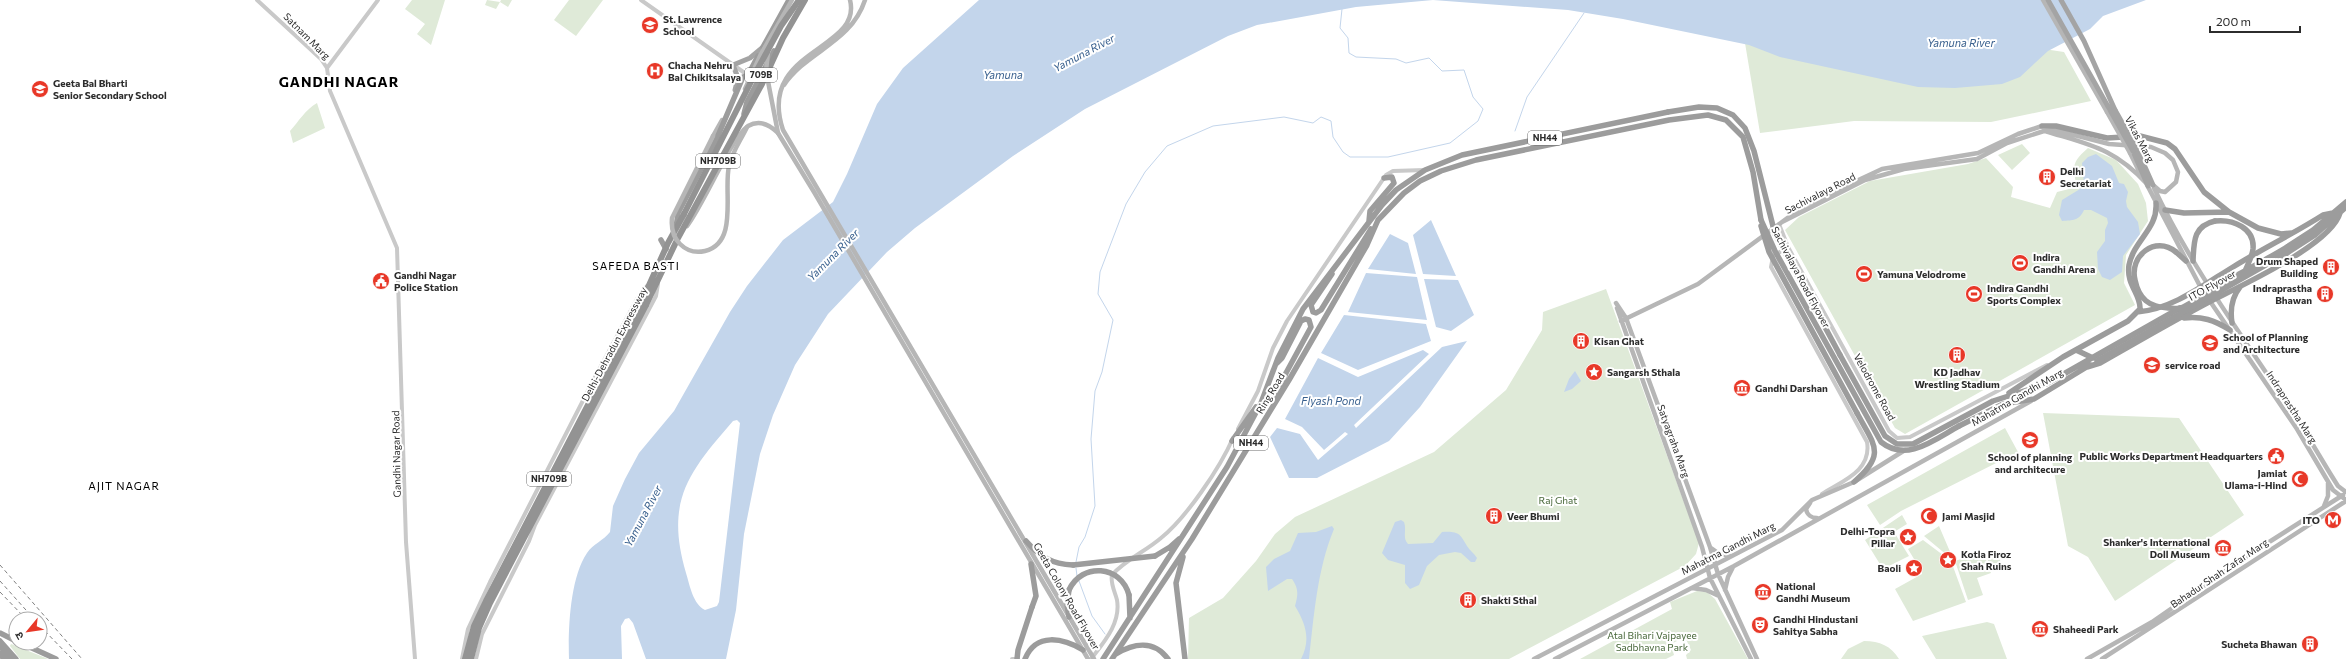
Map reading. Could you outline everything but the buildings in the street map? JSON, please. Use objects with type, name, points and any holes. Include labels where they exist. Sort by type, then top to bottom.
[{"type":"highway","name":"709B","points":[[676,228],[678,213],[717,138],[724,118],[743,77],[748,75],[762,48],[791,0]]},
{"type":"highway","name":"Delhi-Dehradun Expressway","points":[[471,659],[479,628],[491,602],[644,304],[650,283],[676,228],[770,47],[799,0]]},
{"type":"highway","name":"Delhi-Dehradun Expressway","points":[[464,659],[474,626],[486,601],[644,304],[659,279],[678,238],[783,38],[805,0]]},
{"type":"highway","name":"Sachivalaya Road Flyover","points":[[1425,170],[1462,155],[1668,112],[1699,107],[1717,108],[1733,116],[1745,128],[1754,151],[1775,234],[1878,424],[1885,436],[1893,443],[1913,444]]},
{"type":"highway","name":"Sachivalaya Road Flyover","points":[[1465,164],[1669,120],[1708,115],[1720,118],[1736,128],[1748,148],[1760,220],[1775,251],[1878,438],[1886,446],[1903,452],[1914,450],[1981,414],[2012,402],[2034,399]]},
{"type":"highway","points":[[2043,128],[2050,125],[2074,135],[2107,138],[2140,136],[2167,143],[2175,149],[2204,192],[2229,212],[2258,228],[2281,234],[2294,233]]},
{"type":"highway","name":"Ring Road","points":[[1113,658],[1187,545],[1267,415],[1367,245],[1378,220],[1404,193],[1420,181],[1441,171],[1465,164]]},
{"type":"highway","name":"Ring Road","points":[[1103,659],[1186,533],[1227,467],[1262,403],[1289,332],[1302,309],[1369,222],[1396,190],[1425,170]]},
{"type":"highway","points":[[1369,222],[1370,211],[1394,183],[1392,177],[1384,178]]},
{"type":"highway","points":[[2137,312],[2160,306],[2202,288],[2232,267],[2294,233],[2323,215],[2333,213],[2346,202]]},
{"type":"highway","points":[[2000,399],[2063,357],[2128,321],[2137,312],[2140,303],[2130,284],[2129,265],[2134,250],[2153,225],[2156,217],[2156,203]]},
{"type":"highway","points":[[2087,366],[2100,363],[2313,244],[2338,222],[2340,213],[2346,208]]},
{"type":"highway","points":[[2166,210],[2184,213],[2229,212]]},
{"type":"highway","name":"ITO Flyover","points":[[2314,232],[2333,213]]},
{"type":"highway","name":"ITO Flyover","points":[[2095,358],[2287,250],[2340,213]]},
{"type":"highway","points":[[1341,258],[1337,268],[1311,305],[1313,312],[1320,311],[1378,220]]},
{"type":"highway","points":[[1760,220],[1762,235],[1769,252],[1872,441],[1875,451],[1873,462],[1869,469],[1854,482]]},
{"type":"highway","points":[[2193,261],[2194,240],[2200,228],[2209,222],[2221,220],[2232,222],[2244,228],[2253,243],[2252,254],[2245,271]]},
{"type":"highway","points":[[661,240],[666,249]]},
{"type":"highway","points":[[2180,308],[2157,307],[2146,302],[2139,292],[2134,276],[2135,262],[2148,248],[2162,245],[2176,252],[2186,260]]},
{"type":"highway","name":"ITO Flyover","points":[[2087,366],[2095,358],[2180,308],[2245,271],[2287,250]]},
{"type":"highway","points":[[2232,267],[2235,279],[2242,285]]},
{"type":"highway","points":[[2232,323],[2230,313],[2232,303],[2242,285]]},
{"type":"highway","points":[[2181,318],[2197,317],[2211,319],[2230,330]]},
{"type":"highway","points":[[1267,415],[1286,373],[1311,327],[1309,320],[1305,319],[1301,321],[1282,358],[1275,366]]},
{"type":"highway","points":[[2076,350],[2095,358]]},
{"type":"highway","name":"Mahatma Gandhi Marg","points":[[1913,444],[1967,414],[2000,399],[2046,384],[2095,358]]},
{"type":"highway","name":"Mahatma Gandhi Marg","points":[[2034,399],[2087,366]]},
{"type":"highway","points":[[1232,441],[1254,409],[1262,403]]},
{"type":"highway","points":[[1026,541],[1036,553],[1048,560],[1059,564],[1074,564],[1155,556],[1170,547],[1186,533]]},
{"type":"highway","points":[[1186,659],[1176,583],[1178,569],[1187,545]]},
{"type":"highway","points":[[1017,659],[1018,650],[1036,596],[1031,564]]},
{"type":"highway","points":[[1070,617],[1067,604],[1069,590],[1076,579],[1088,572],[1101,570],[1114,574],[1124,583],[1129,595],[1130,618]]},
{"type":"highway","points":[[1025,659],[1034,646],[1049,639],[1066,641],[1083,650]]},
{"type":"highway","points":[[0,641],[16,659]]},
{"type":"highway","points":[[1113,658],[1130,646],[1140,644],[1160,650],[1168,659]]},
{"type":"highway","points":[[0,646],[10,659]]},
{"type":"highway","points":[[38,651],[56,659]]},
{"type":"highway","points":[[0,654],[4,659]]},
{"type":"main road","points":[[738,108],[752,72],[791,0]]},
{"type":"main road","points":[[850,0],[852,11],[848,24],[792,70],[783,82],[779,96],[779,115],[783,130],[910,354]]},
{"type":"main road","points":[[779,96],[794,74],[849,30],[858,17],[866,0]]},
{"type":"main road","name":"Vikas Marg","points":[[2043,0],[2070,43]]},
{"type":"main road","name":"Vikas Marg","points":[[2048,0],[2096,91],[2133,151]]},
{"type":"main road","name":"Vikas Marg","points":[[2061,0],[2084,41],[2106,93],[2150,185],[2166,210],[2193,261],[2208,284],[2213,300]]},
{"type":"main road","points":[[770,47],[766,72],[778,133]]},
{"type":"main road","points":[[732,101],[738,78],[733,65],[750,58],[762,48]]},
{"type":"main road","points":[[724,118],[713,136],[672,218],[672,228],[677,240],[684,247],[693,251],[704,251],[714,247],[725,233],[728,168],[747,127]]},
{"type":"main road","points":[[678,238],[693,218],[740,134],[747,127],[763,123],[770,126],[778,133],[910,354]]},
{"type":"main road","points":[[2043,128],[2074,135],[2109,144],[2148,146],[2165,153],[2176,167],[2177,180],[2173,187],[2165,192],[2160,191],[2150,185],[2117,157],[2074,135]]},
{"type":"main road","name":"Sachivalaya Road","points":[[1839,192],[1875,176],[1904,169],[1979,158],[1994,148],[2031,129],[2043,128]]},
{"type":"main road","name":"Sachivalaya Road","points":[[1621,321],[1698,284],[1780,223],[1873,172],[1893,166],[1978,153],[2033,134],[2043,128]]},
{"type":"main road","points":[[2031,129],[2033,134]]},
{"type":"main road","points":[[1978,153],[1979,158]]},
{"type":"main road","name":"Vikas Marg","points":[[2150,185],[2156,203],[2202,288]]},
{"type":"main road","name":"Indraprastha Marg","points":[[2202,288],[2232,323],[2300,424],[2330,478],[2333,490],[2346,500]]},
{"type":"main road","name":"Indraprastha Marg","points":[[2213,300],[2230,330],[2330,478],[2346,492]]},
{"type":"main road","name":"Satyagraha Marg","points":[[1750,659],[1710,578],[1699,540],[1616,304],[1626,318],[1710,547],[1718,574],[1757,659]]},
{"type":"main road","name":"Geeta Colony Road Flyover","points":[[910,354],[1026,541],[1070,617],[1091,659]]},
{"type":"main road","name":"Geeta Colony Road Flyover","points":[[910,354],[1040,580],[1083,650],[1091,659]]},
{"type":"main road","name":"Mahatma Gandhi Marg","points":[[1555,659],[1734,566],[2034,399]]},
{"type":"main road","name":"Mahatma Gandhi Marg","points":[[1534,659],[1782,530],[1812,500],[1854,482],[1879,468],[1913,444]]},
{"type":"main road","points":[[2323,508],[2328,496],[2330,478],[2346,488]]},
{"type":"main road","name":"Bahadur Shah Zafar Marg","points":[[2087,659],[2152,622],[2244,558],[2346,492]]},
{"type":"main road","points":[[1812,500],[1806,511],[1812,517],[1819,518]]},
{"type":"main road","name":"Bahadur Shah Zafar Marg","points":[[2102,659],[2346,500]]},
{"type":"main road","points":[[1710,547],[1718,553],[1730,556]]},
{"type":"main road","points":[[1725,591],[1728,576],[1734,566]]},
{"type":"main road","points":[[1692,588],[1706,590],[1719,596]]},
{"type":"street","name":"Satnam Marg","points":[[257,0],[311,50],[327,68]]},
{"type":"street","points":[[327,68],[378,0]]},
{"type":"street","points":[[642,0],[733,65],[760,82]]},
{"type":"street","name":"Gandhi Nagar Road","points":[[327,68],[330,91],[397,248],[406,542],[415,659]]},
{"type":"street","points":[[1091,659],[1117,618],[1116,599],[1111,580],[1112,575],[1168,531],[1188,509],[1214,472],[1258,391],[1273,348],[1287,320],[1384,178],[1390,172],[1425,170]]},
{"type":"street","name":"Velodrome Road","points":[[1780,223],[1788,247],[1889,431],[1897,438],[1910,437],[2063,357]]},
{"type":"street","points":[[1788,247],[1773,256],[1771,267],[1868,448],[1864,464],[1858,472],[1819,496]]},
{"type":"street","points":[[476,659],[482,634],[529,541],[535,524],[656,296],[659,279]]},
{"type":"street","points":[[464,659],[468,629],[515,533],[637,299],[650,283]]},
{"type":"street","points":[[572,423],[586,430]]},
{"type":"street","points":[[515,533],[529,541]]},
{"type":"street","points":[[1012,659],[1017,659]]},
{"type":"green space","points":[[412,0],[445,0],[431,45],[417,34],[425,24],[405,9]]},
{"type":"green space","points":[[487,0],[500,2],[496,9],[485,5]]},
{"type":"green space","points":[[501,0],[512,0],[508,7],[500,2]]},
{"type":"green space","points":[[569,0],[603,0],[576,36],[554,20]]},
{"type":"green space","points":[[1741,19],[1936,33],[2064,52],[2091,101],[1991,122],[1854,121],[1760,133]]},
{"type":"green space","points":[[317,103],[325,128],[293,143],[290,131],[306,112]]},
{"type":"green space","points":[[2022,144],[2030,153],[2012,170],[1998,155]]},
{"type":"green space","name":"Indira Gandhi Sports Complex","points":[[2088,148],[2116,160],[2138,184],[2146,203],[2148,221],[2126,255],[2124,283],[2135,305],[1905,434],[1895,428],[1785,230],[1799,217],[1870,181],[1968,164],[1986,158],[2013,187],[2011,197],[2050,208],[2057,192],[2077,187],[2074,174],[2076,161]]},
{"type":"green space","name":"Raj Ghat","points":[[1606,289],[1699,543],[1696,554],[1685,566],[1509,659],[1188,659],[1189,618],[1223,598],[1256,561],[1275,534],[1295,517],[1434,452],[1506,390],[1542,330],[1543,312]]},
{"type":"green space","points":[[2043,413],[2179,418],[2244,515],[2115,601],[2088,557],[2068,546]]},
{"type":"green space","points":[[2005,428],[2018,452],[1901,511],[1880,525],[1867,505]]},
{"type":"green space","points":[[1902,515],[1907,524],[1894,532],[1909,556],[1883,569],[1865,540]]},
{"type":"green space","points":[[1939,526],[1954,561],[1924,536]]},
{"type":"green space","points":[[1923,540],[1951,561],[1966,602],[1913,621],[1895,589],[1922,574],[1922,564],[1914,559],[1908,549]]},
{"type":"green space","points":[[1997,551],[2003,569],[1992,572],[1986,555]]},
{"type":"green space","points":[[1983,552],[1991,573],[1977,578],[1983,595],[1968,600],[1955,561]]},
{"type":"green space","name":"Atal Bihari Vajpayee Sadbhavna Park","points":[[1697,591],[1707,592],[1715,599],[1748,659],[1687,659],[1686,655],[1691,650],[1685,637],[1671,644],[1674,655],[1666,659],[1580,659],[1672,609],[1670,602]]},
{"type":"green space","points":[[1987,622],[1994,624],[2007,659],[1936,659],[1922,636]]},
{"type":"green space","points":[[1864,641],[1884,645],[1896,654],[1899,659],[1841,659],[1848,649]]},
{"type":"green space","points":[[14,651],[28,651],[48,659],[20,659]]},
{"type":"water","name":"Yamuna","points":[[979,0],[1433,0],[1356,7],[1257,25],[1228,36],[1085,109],[1013,156],[915,228],[887,252],[828,314],[795,365],[773,415],[760,454],[744,534],[736,610],[726,659],[646,659],[633,623],[629,618],[625,619],[621,626],[622,659],[569,659],[571,604],[581,564],[592,547],[610,532],[613,506],[639,453],[674,411],[730,312],[747,286],[783,240],[833,202],[847,174],[877,104],[903,68]],"holes":[[[737,420],[740,423],[719,602],[717,606],[705,610],[695,599],[686,573],[680,548],[678,526],[680,507],[685,490],[693,473],[704,457],[733,421]]]},
{"type":"water","name":"Yamuna River","points":[[1433,0],[2146,0],[2103,16],[2090,29],[2048,51],[2020,77],[2002,84],[1955,88],[1918,87],[1780,57],[1749,45],[1623,19],[1568,10]]},
{"type":"water","points":[[2096,154],[2112,166],[2119,183],[2124,184],[2128,192],[2126,201],[2127,207],[2138,222],[2140,234],[2123,256],[2122,272],[2110,280],[2102,277],[2098,269],[2097,252],[2105,241],[2105,230],[2108,223],[2107,218],[2091,210],[2084,210],[2078,218],[2072,220],[2062,221],[2059,215],[2062,200],[2080,189],[2084,184],[2082,163],[2088,157]]},
{"type":"water","points":[[1431,220],[1456,276],[1423,274],[1413,235]]},
{"type":"water","points":[[1390,234],[1408,243],[1416,274],[1368,269]]},
{"type":"water","points":[[1366,273],[1417,277],[1427,320],[1348,312]]},
{"type":"water","points":[[1424,279],[1458,280],[1474,315],[1451,331],[1436,327]]},
{"type":"water","name":"Flyash Pond","points":[[1344,315],[1426,324],[1431,341],[1358,370],[1321,353]]},
{"type":"water","name":"Flyash Pond","points":[[1467,341],[1420,407],[1389,441],[1317,478],[1289,478],[1270,437],[1277,428],[1300,434],[1318,460],[1348,434],[1345,432],[1324,450],[1302,427],[1285,419],[1318,358],[1358,377],[1423,350],[1429,354],[1354,425],[1356,428],[1442,347]]},
{"type":"water","points":[[1575,371],[1581,381],[1572,389],[1564,392],[1569,379]]},
{"type":"water","points":[[1401,520],[1404,522],[1405,539],[1408,544],[1433,543],[1442,532],[1456,533],[1477,558],[1475,562],[1471,562],[1461,553],[1455,552],[1439,555],[1427,566],[1419,585],[1410,589],[1405,583],[1405,565],[1388,560],[1382,553],[1395,522]]},
{"type":"water","points":[[1332,526],[1334,529],[1328,545],[1317,593],[1309,659],[1301,659],[1306,645],[1306,632],[1302,619],[1295,606],[1297,595],[1296,586],[1292,579],[1287,579],[1268,591],[1266,567],[1274,559],[1290,551],[1298,533],[1316,532]]},
{"type":"waterway","points":[[1076,562],[1079,547],[1085,537],[1095,506],[1091,439],[1095,391],[1102,372],[1113,320],[1098,294],[1100,272],[1126,204],[1145,172],[1167,146],[1213,126],[1284,117],[1313,123],[1321,117],[1331,121],[1333,137],[1343,152],[1350,157],[1388,157],[1450,143],[1478,121],[1483,109],[1473,97],[1464,70],[1442,71],[1429,58],[1406,63],[1396,59],[1356,57],[1349,53],[1348,38],[1340,28],[1342,9]]},
{"type":"waterway","points":[[1515,131],[1527,97],[1584,13]]},
{"type":"waterway","points":[[1076,568],[1077,576]]},
{"type":"waterway","points":[[1079,581],[1092,616],[1105,634]]},
{"type":"railway","points":[[0,565],[82,659]]},
{"type":"railway","points":[[0,581],[27,611]]},
{"type":"railway","points":[[0,592],[18,611]]},
{"type":"railway","points":[[48,634],[72,659]]},
{"type":"place","name":"St. Lawrence School","points":[[650,25]]},
{"type":"place","name":"Chacha Nehru Bal Chikitsalaya","points":[[655,71]]},
{"type":"place","name":"Geeta Bal Bharti Senior Secondary School","points":[[40,89]]},
{"type":"place","name":"Delhi Secretariat","points":[[2047,177]]},
{"type":"place","name":"Indira Gandhi Arena","points":[[2020,263]]},
{"type":"place","name":"Drum Shaped Building","points":[[2331,267]]},
{"type":"place","name":"Yamuna Velodrome","points":[[1864,274]]},
{"type":"place","name":"Gandhi Nagar Police Station","points":[[381,281]]},
{"type":"place","name":"Indira Gandhi Sports Complex","points":[[1974,294]]},
{"type":"place","name":"Indraprastha Bhawan","points":[[2325,294]]},
{"type":"place","name":"Kisan Ghat","points":[[1581,341]]},
{"type":"place","name":"School of Planning and Architecture","points":[[2210,343]]},
{"type":"place","name":"KD Jadhav Wrestling Stadium","points":[[1957,355]]},
{"type":"place","name":"service road","points":[[2152,365]]},
{"type":"place","name":"Sangarsh Sthala","points":[[1594,372]]},
{"type":"place","name":"Gandhi Darshan","points":[[1742,388]]},
{"type":"place","name":"School of planning and architecure","points":[[2030,440]]},
{"type":"place","name":"Public Works Department Headquarters","points":[[2276,456]]},
{"type":"place","name":"Jamiat Ulama-i-Hind","points":[[2300,479]]},
{"type":"place","name":"Veer Bhumi","points":[[1494,516]]},
{"type":"place","name":"Jami Masjid","points":[[1929,516]]},
{"type":"place","name":"ITO","points":[[2333,520]]},
{"type":"place","name":"Delhi-Topra Pillar","points":[[1908,537]]},
{"type":"place","name":"Shanker's International Doll Museum","points":[[2223,548]]},
{"type":"place","name":"Kotla Firoz Shah Ruins","points":[[1948,560]]},
{"type":"place","name":"Baoli","points":[[1914,568]]},
{"type":"place","name":"National Gandhi Museum","points":[[1763,592]]},
{"type":"place","name":"Shakti Sthal","points":[[1468,600]]},
{"type":"place","name":"Gandhi Hindustani Sahitya Sabha","points":[[1760,625]]},
{"type":"place","name":"Shaheedi Park","points":[[2040,629]]},
{"type":"place","name":"Sucheta Bhawan","points":[[2310,644]]},
{"type":"district","name":"GANDHI NAGAR","points":[[339,82]]},
{"type":"district","name":"SAFEDA BASTI","points":[[636,266]]},
{"type":"district","name":"AJIT NAGAR","points":[[124,486]]}]
